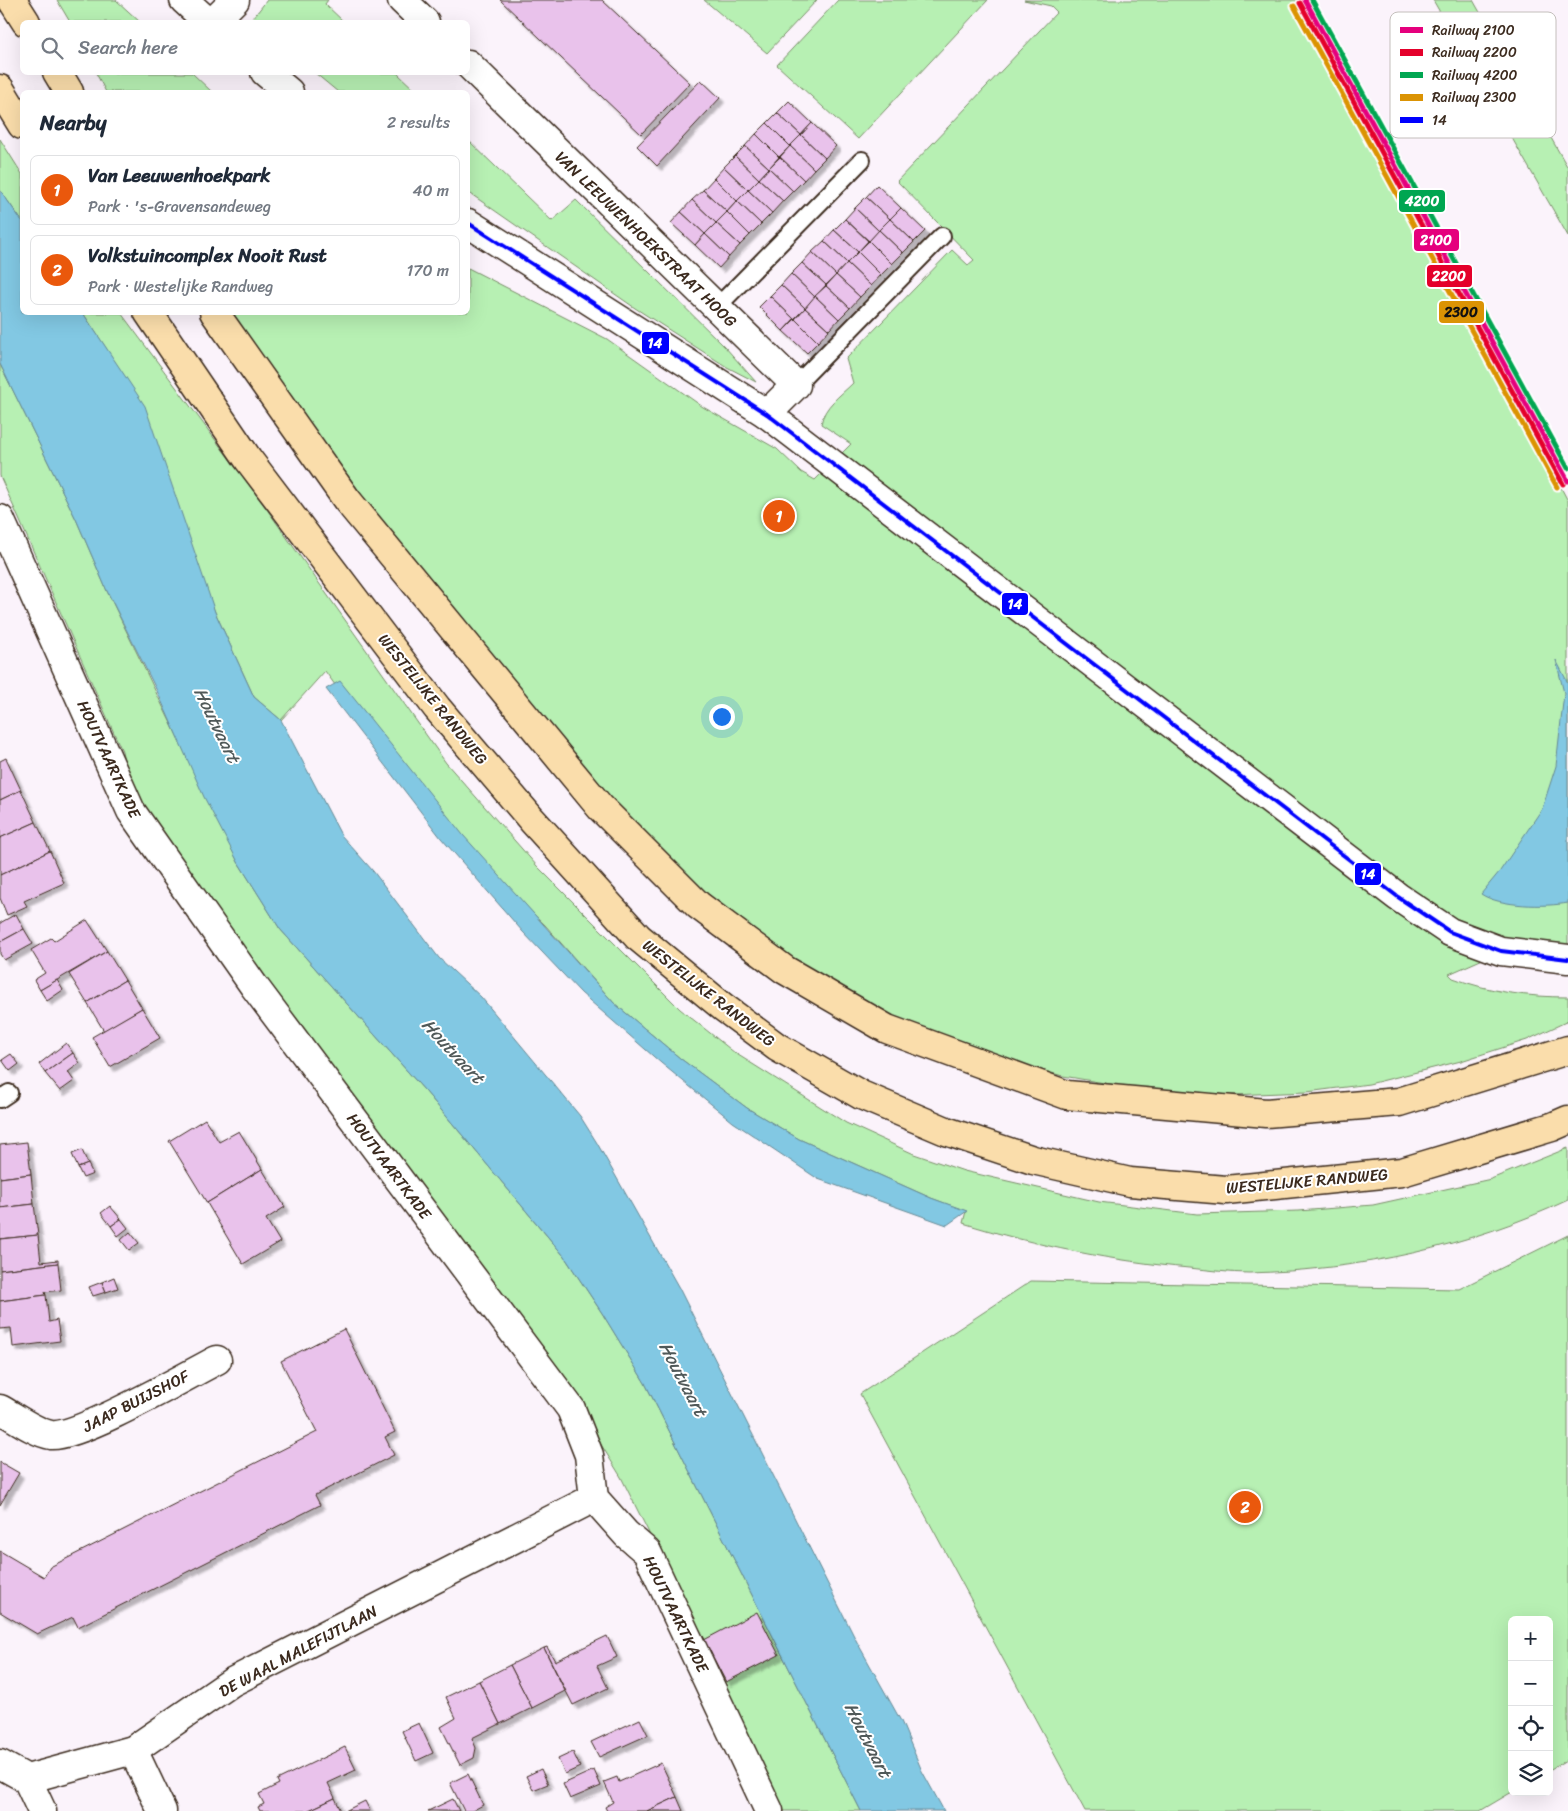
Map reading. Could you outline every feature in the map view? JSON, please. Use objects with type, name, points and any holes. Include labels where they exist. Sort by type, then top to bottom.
[{"type":"main road","points":[[12,0],[25,20]]},
{"type":"main road","points":[[59,75],[68,90]]},
{"type":"main road","points":[[0,89],[20,122]]},
{"type":"main road","name":"WESTELIJKE RANDWEG","points":[[150,315],[248,459],[437,708],[532,820],[638,937],[723,1007],[777,1047],[861,1095],[946,1131],[1033,1160],[1130,1182],[1226,1190],[1402,1172],[1552,1128],[1568,1120]]},
{"type":"main road","points":[[216,315],[347,500],[600,807],[698,905],[785,970],[887,1030],[1067,1094],[1266,1113],[1399,1102],[1568,1050]]},
{"type":"street","points":[[184,0],[206,20]]},
{"type":"street","points":[[215,20],[235,0]]},
{"type":"street","points":[[402,0],[423,20]]},
{"type":"street","name":"VAN LEEUWENHOEKSTRAAT HOOG","points":[[470,66],[796,385]]},
{"type":"street","points":[[269,75],[287,90]]},
{"type":"street","points":[[470,224],[767,414],[1421,912],[1450,932],[1501,951],[1568,959]]},
{"type":"street","points":[[767,414],[796,385]]},
{"type":"street","name":"HOUTVAARTKADE","points":[[0,519],[131,811],[254,986],[571,1409],[589,1455],[594,1498],[626,1534],[647,1552],[770,1811]]},
{"type":"street","name":"JAAP BUIJSHOF","points":[[0,1409],[51,1435],[79,1430],[217,1360]]},
{"type":"street","name":"DE WAAL MALEFIJTLAAN","points":[[27,1779],[133,1750],[232,1682],[594,1498]]},
{"type":"street","points":[[133,1750],[162,1811]]},
{"type":"street","points":[[0,1764],[27,1779],[42,1811]]},
{"type":"lane","points":[[716,308],[862,160]]},
{"type":"lane","points":[[796,385],[942,236]]},
{"type":"green space","points":[[57,0],[116,0],[138,20],[69,20]]},
{"type":"green space","points":[[267,0],[328,0],[325,4],[342,20],[254,20],[253,18]]},
{"type":"green space","points":[[704,0],[817,0],[767,53]]},
{"type":"green space","points":[[838,0],[988,0],[858,139],[777,65]]},
{"type":"green space","points":[[1024,0],[1307,0],[1568,501],[1568,951],[1501,951],[1449,974],[1453,978],[1467,983],[1495,990],[1524,995],[1568,997],[1568,1021],[1527,1040],[1461,1061],[1369,1084],[1307,1092],[1231,1095],[1134,1088],[1063,1076],[1002,1060],[890,1017],[777,951],[729,913],[620,813],[413,566],[232,315],[470,315],[470,269],[607,339],[703,407],[777,449],[801,472],[815,480],[851,444],[821,424],[825,412],[853,383],[846,359],[952,250],[968,265],[974,260],[897,181],[1057,12],[1051,6]]},
{"type":"green space","points":[[1433,0],[1473,0],[1480,12],[1440,12]]},
{"type":"green space","points":[[97,75],[194,75],[210,90],[105,90]]},
{"type":"green space","points":[[317,75],[399,75],[415,90],[336,90]]},
{"type":"green space","points":[[1512,138],[1551,138],[1568,168],[1568,236]]},
{"type":"green space","points":[[0,139],[20,171],[20,218],[0,190]]},
{"type":"green space","points":[[470,142],[552,221],[576,200],[725,347],[756,382],[727,367],[635,308],[470,193]]},
{"type":"green space","points":[[84,315],[122,315],[266,508],[446,763],[537,866],[680,1009],[735,1053],[846,1123],[914,1154],[964,1171],[1099,1202],[1197,1214],[1299,1211],[1373,1205],[1491,1179],[1568,1148],[1568,1200],[1492,1231],[1413,1253],[1332,1267],[1249,1273],[1227,1272],[1103,1257],[1047,1246],[963,1223],[966,1211],[931,1198],[799,1139],[747,1108],[681,1059],[614,1003],[545,925],[423,807],[325,671],[281,720],[254,697],[215,612],[106,348]]},
{"type":"green space","points":[[0,364],[76,519],[107,591],[238,862],[280,929],[426,1092],[564,1256],[602,1313],[645,1383],[861,1811],[784,1811],[677,1602],[648,1531],[621,1477],[562,1381],[136,817],[122,751],[0,476]]},
{"type":"green space","points":[[1568,1235],[1568,1759],[1553,1768],[1553,1616],[1508,1616],[1508,1794],[1480,1811],[1085,1811],[860,1394],[1031,1281],[1459,1289]]},
{"type":"water","name":"Houtvaart","points":[[0,190],[20,218],[20,315],[84,315],[145,406],[215,612],[254,697],[281,720],[341,835],[373,871],[439,958],[481,997],[580,1116],[597,1143],[679,1288],[857,1642],[901,1721],[922,1771],[944,1811],[861,1811],[645,1383],[602,1313],[564,1256],[426,1092],[280,929],[238,862],[204,797],[157,691],[107,591],[76,519],[0,364]]},
{"type":"water","points":[[1556,660],[1568,683],[1568,903],[1548,905],[1511,904],[1481,894],[1500,871],[1542,809],[1556,766],[1564,693]]},
{"type":"water","points":[[340,681],[463,835],[614,1003],[681,1059],[747,1108],[799,1139],[931,1198],[967,1211],[947,1225],[818,1179],[733,1122],[661,1063],[581,993],[523,932],[441,838],[326,689]]},
{"type":"building","points":[[500,0],[602,0],[690,83],[641,134]]},
{"type":"building","points":[[701,80],[720,98],[657,166],[637,146]]},
{"type":"building","points":[[789,101],[812,123],[801,135],[777,113]]},
{"type":"building","points":[[777,113],[801,135],[790,146],[767,123]]},
{"type":"building","points":[[767,123],[790,146],[779,157],[756,134]]},
{"type":"building","points":[[812,123],[836,146],[825,158],[801,135]]},
{"type":"building","points":[[756,134],[779,157],[769,168],[745,146]]},
{"type":"building","points":[[801,135],[825,158],[814,169],[790,146]]},
{"type":"building","points":[[745,146],[769,168],[759,179],[735,156]]},
{"type":"building","points":[[790,146],[814,169],[804,180],[780,157]]},
{"type":"building","points":[[735,156],[759,179],[748,190],[724,167]]},
{"type":"building","points":[[780,157],[804,180],[793,191],[769,168]]},
{"type":"building","points":[[724,167],[748,190],[737,201],[714,178]]},
{"type":"building","points":[[769,168],[793,191],[783,201],[759,179]]},
{"type":"building","points":[[714,178],[737,201],[727,212],[703,190]]},
{"type":"building","points":[[759,179],[783,201],[772,213],[748,190]]},
{"type":"building","points":[[877,185],[901,208],[890,219],[866,197]]},
{"type":"building","points":[[703,190],[727,212],[716,223],[692,200]]},
{"type":"building","points":[[748,190],[772,213],[761,224],[737,201]]},
{"type":"building","points":[[866,197],[890,219],[879,231],[855,208]]},
{"type":"building","points":[[692,200],[716,223],[705,234],[681,212]]},
{"type":"building","points":[[737,201],[761,224],[750,235],[727,212]]},
{"type":"building","points":[[855,208],[879,231],[869,241],[845,219]]},
{"type":"building","points":[[901,208],[925,231],[914,242],[890,219]]},
{"type":"building","points":[[681,212],[705,234],[695,245],[671,223]]},
{"type":"building","points":[[727,212],[750,235],[740,245],[716,223]]},
{"type":"building","points":[[845,219],[868,241],[858,252],[834,230]]},
{"type":"building","points":[[890,219],[914,242],[903,253],[879,230]]},
{"type":"building","points":[[716,223],[740,245],[729,257],[705,234]]},
{"type":"building","points":[[834,230],[858,252],[847,263],[824,241]]},
{"type":"building","points":[[879,230],[903,253],[892,264],[869,241]]},
{"type":"building","points":[[705,234],[729,257],[719,268],[695,245]]},
{"type":"building","points":[[824,241],[847,263],[836,275],[812,252]]},
{"type":"building","points":[[869,241],[892,264],[881,275],[858,252]]},
{"type":"building","points":[[812,252],[836,275],[826,285],[802,263]]},
{"type":"building","points":[[858,252],[881,275],[871,286],[847,263]]},
{"type":"building","points":[[802,263],[826,285],[815,297],[791,274]]},
{"type":"building","points":[[847,263],[871,286],[860,297],[836,275]]},
{"type":"building","points":[[791,274],[815,297],[805,308],[781,285]]},
{"type":"building","points":[[836,275],[860,297],[850,308],[826,286]]},
{"type":"building","points":[[781,285],[805,308],[794,319],[770,296]]},
{"type":"building","points":[[826,286],[850,308],[839,319],[815,296]]},
{"type":"building","points":[[770,296],[794,319],[783,331],[759,307]]},
{"type":"building","points":[[815,296],[839,319],[829,330],[805,308]]},
{"type":"building","points":[[805,308],[829,330],[818,342],[795,319]]},
{"type":"building","points":[[795,319],[818,342],[807,353],[783,331]]},
{"type":"building","points":[[6,758],[21,790],[0,800],[0,761]]},
{"type":"building","points":[[21,790],[36,822],[0,838],[0,800]]},
{"type":"building","points":[[36,822],[50,851],[0,875],[0,838]]},
{"type":"building","points":[[50,851],[64,883],[24,901],[27,906],[7,915],[0,898],[0,875]]},
{"type":"building","points":[[16,914],[24,929],[0,942],[0,923]]},
{"type":"building","points":[[87,920],[107,951],[40,990],[34,980],[45,973],[31,950],[51,938],[54,941]]},
{"type":"building","points":[[24,929],[33,944],[4,960],[0,954],[0,942]]},
{"type":"building","points":[[107,951],[125,980],[87,1003],[69,974]]},
{"type":"building","points":[[57,980],[63,990],[47,1001],[40,990]]},
{"type":"building","points":[[125,980],[142,1008],[104,1031],[87,1003]]},
{"type":"building","points":[[142,1008],[160,1038],[110,1067],[92,1037]]},
{"type":"building","points":[[66,1043],[73,1053],[45,1073],[39,1064]]},
{"type":"building","points":[[73,1053],[80,1063],[68,1072],[74,1081],[60,1091],[45,1073]]},
{"type":"building","points":[[11,1054],[19,1064],[10,1071],[2,1060]]},
{"type":"building","points":[[205,1119],[219,1142],[239,1131],[262,1169],[207,1203],[169,1141]]},
{"type":"building","points":[[27,1142],[31,1174],[0,1178],[0,1145]]},
{"type":"building","points":[[82,1150],[88,1164],[78,1168],[72,1154]]},
{"type":"building","points":[[88,1164],[93,1174],[83,1178],[78,1168]]},
{"type":"building","points":[[262,1169],[285,1207],[266,1219],[280,1242],[243,1264],[207,1203]]},
{"type":"building","points":[[31,1174],[34,1204],[0,1208],[0,1178]]},
{"type":"building","points":[[34,1204],[38,1235],[0,1239],[0,1208]]},
{"type":"building","points":[[110,1206],[121,1219],[111,1226],[101,1213]]},
{"type":"building","points":[[121,1219],[128,1228],[118,1236],[111,1226]]},
{"type":"building","points":[[130,1232],[139,1243],[129,1250],[121,1240]]},
{"type":"building","points":[[38,1235],[41,1262],[58,1260],[58,1263],[0,1270],[0,1239]]},
{"type":"building","points":[[58,1263],[61,1290],[45,1292],[46,1295],[0,1301],[0,1270]]},
{"type":"building","points":[[114,1277],[118,1288],[106,1292],[102,1282]]},
{"type":"building","points":[[102,1282],[106,1292],[93,1296],[89,1287]]},
{"type":"building","points":[[46,1295],[49,1322],[57,1320],[60,1341],[13,1347],[11,1328],[0,1329],[0,1301]]},
{"type":"building","points":[[344,1329],[395,1432],[385,1437],[394,1455],[315,1495],[320,1505],[78,1627],[73,1617],[37,1634],[0,1612],[0,1551],[44,1577],[50,1567],[317,1432],[281,1361]]},
{"type":"building","points":[[0,1462],[19,1473],[0,1505]]},
{"type":"building","points":[[757,1612],[779,1655],[726,1682],[704,1640]]},
{"type":"building","points":[[607,1636],[617,1657],[597,1666],[608,1688],[573,1705],[544,1648],[547,1647],[555,1661]]},
{"type":"building","points":[[544,1648],[565,1691],[532,1708],[510,1665]]},
{"type":"building","points":[[510,1665],[532,1708],[500,1724],[479,1681]]},
{"type":"building","points":[[479,1681],[500,1724],[472,1738],[476,1748],[474,1758],[460,1765],[441,1727],[456,1718],[446,1697]]},
{"type":"building","points":[[640,1719],[648,1735],[599,1757],[591,1742]]},
{"type":"building","points":[[419,1723],[433,1753],[416,1761],[402,1731]]},
{"type":"building","points":[[345,1747],[356,1770],[328,1783],[335,1798],[307,1811],[260,1811],[258,1807],[264,1804],[259,1794],[279,1784],[277,1780]]},
{"type":"building","points":[[573,1752],[580,1767],[565,1774],[558,1759]]},
{"type":"building","points":[[661,1763],[677,1797],[647,1811],[607,1811],[605,1807],[613,1802],[604,1782],[617,1777],[619,1782]]},
{"type":"building","points":[[541,1769],[548,1784],[533,1790],[526,1776]]},
{"type":"building","points":[[594,1770],[601,1786],[570,1799],[563,1784]]},
{"type":"building","points":[[468,1774],[483,1805],[472,1811],[464,1811],[450,1783]]},
{"type":"building","points":[[677,1797],[683,1811],[647,1811]]},
{"type":"building","points":[[335,1798],[341,1811],[307,1811]]},
{"type":"building","points":[[453,1799],[459,1811],[428,1811]]},
{"type":"building","points":[[365,1801],[370,1811],[345,1811]]},
{"type":"rail line","name":"2100","points":[[1305,0],[1568,481]]},
{"type":"rail line","name":"4200","points":[[1312,0],[1568,468]]},
{"type":"rail line","name":"2200","points":[[1300,3],[1563,484]]},
{"type":"rail line","name":"2300","points":[[1294,6],[1557,487]]},
{"type":"transit line","name":"14","points":[[470,224],[767,414],[1398,897],[1450,932],[1501,951],[1568,959]]},
{"type":"place","name":"Van Leeuwenhoekpark","points":[[779,516]]},
{"type":"place","name":"Volkstuincomplex Nooit Rust","points":[[1245,1507]]}]
